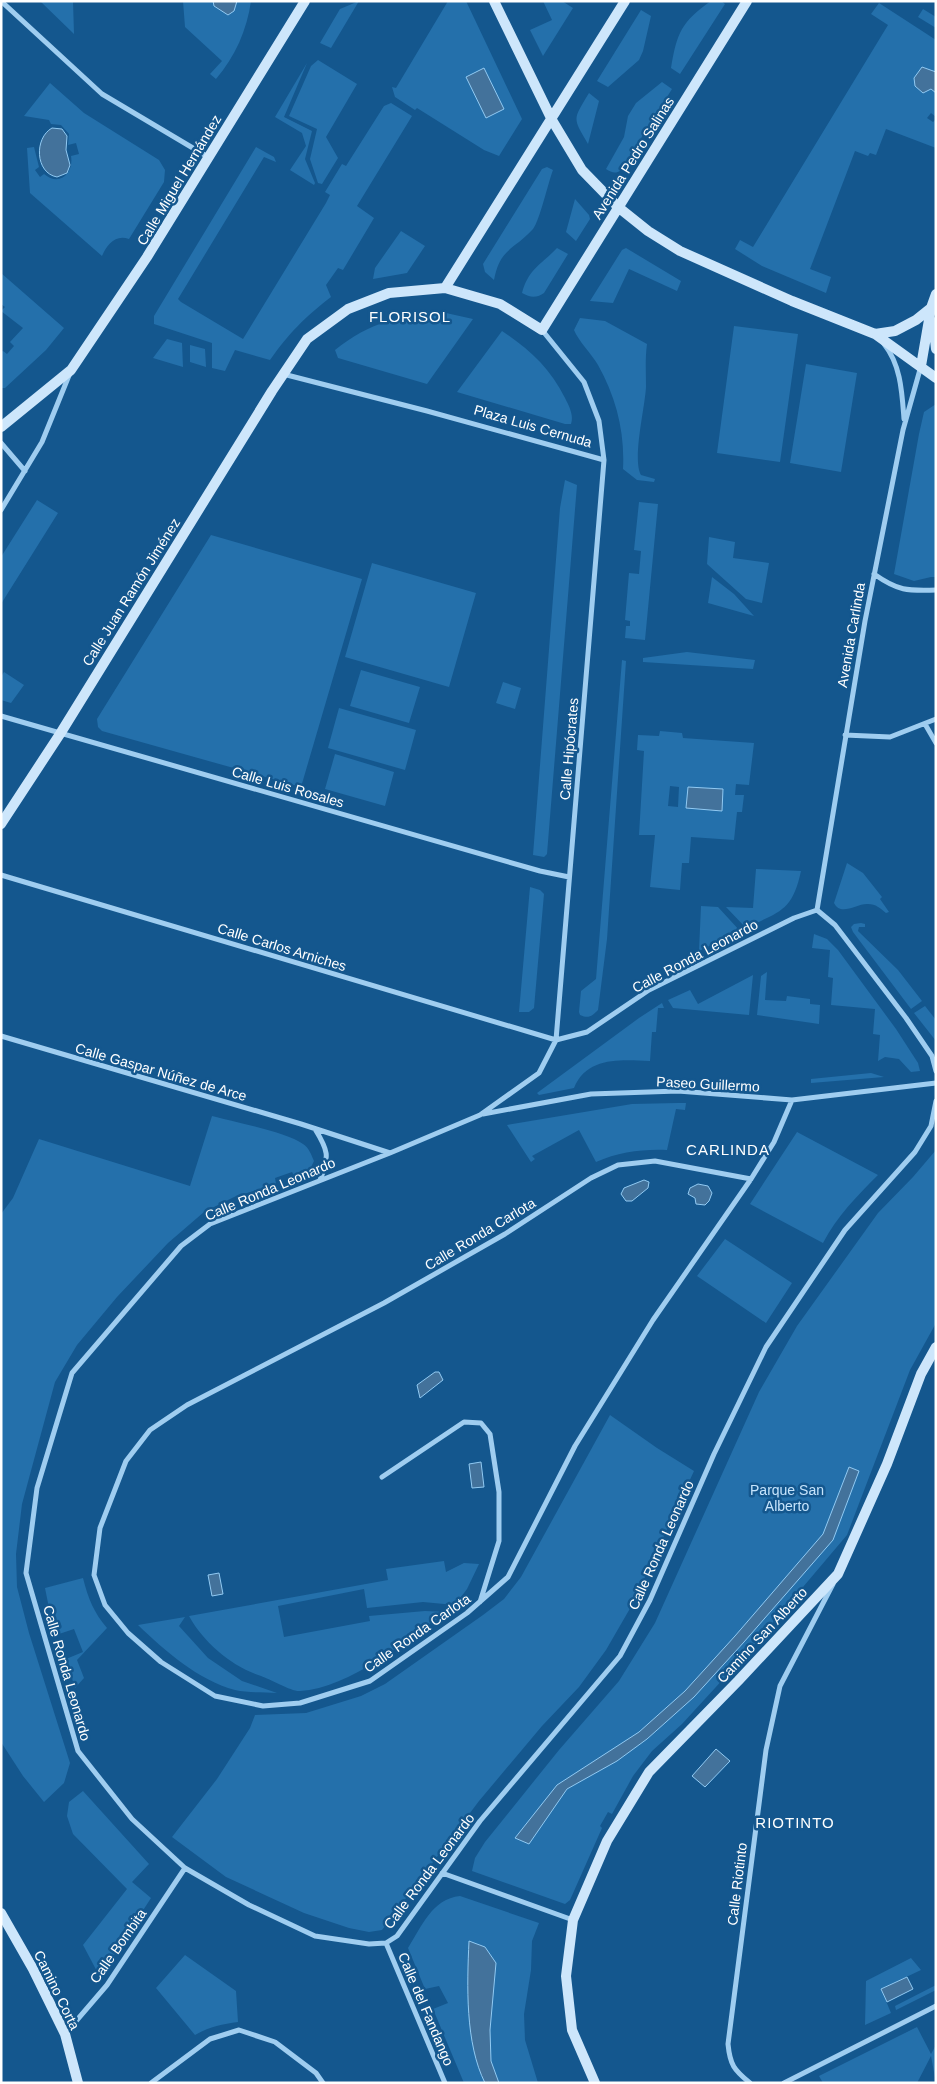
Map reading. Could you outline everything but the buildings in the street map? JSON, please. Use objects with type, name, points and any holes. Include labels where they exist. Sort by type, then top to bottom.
[{"type":"street","points":[[1,1],[102,94],[208,157]]},
{"type":"street","name":"Calle Miguel Hernández","points":[[1,510],[42,442],[71,370],[148,257],[304,1]]},
{"type":"street","points":[[494,1],[552,120],[582,170],[618,207],[648,231],[680,251],[792,301],[875,334],[936,378]]},
{"type":"street","points":[[445,288],[626,1]]},
{"type":"street","name":"Avenida Pedro Salinas","points":[[542,330],[747,1]]},
{"type":"street","name":"Plaza Luis Cernuda","points":[[445,288],[500,304],[542,330],[584,382],[599,421],[604,460],[427,411],[283,374],[307,339],[348,308],[389,293],[445,288]]},
{"type":"street","points":[[921,366],[931,308],[936,294]]},
{"type":"street","points":[[875,334],[895,331],[916,320],[931,308]]},
{"type":"street","points":[[931,308],[936,349]]},
{"type":"street","points":[[875,334],[887,348],[896,364],[905,422]]},
{"type":"street","name":"Avenida Carlinda","points":[[817,910],[845,735],[874,574],[905,422],[921,366]]},
{"type":"street","name":"Calle Miguel Hernández","points":[[1,427],[71,370]]},
{"type":"street","name":"Calle Juan Ramón Jiménez","points":[[1,824],[60,734],[283,374]]},
{"type":"street","points":[[1,443],[25,471]]},
{"type":"street","name":"Calle Hipócrates","points":[[556,1040],[604,460]]},
{"type":"street","points":[[874,574],[891,586],[913,591],[936,590]]},
{"type":"street","name":"Calle Luis Rosales","points":[[1,716],[540,871],[569,877]]},
{"type":"street","points":[[845,735],[890,737],[936,719]]},
{"type":"street","points":[[925,724],[936,743]]},
{"type":"street","name":"Calle Carlos Arniches","points":[[1,875],[556,1040]]},
{"type":"street","points":[[817,910],[835,926],[906,1018],[932,1056],[936,1071]]},
{"type":"street","name":"Calle Ronda Leonardo","points":[[817,910],[794,918],[649,990],[587,1032],[556,1040],[539,1073],[480,1115],[390,1153],[210,1224],[181,1246],[72,1374],[37,1488],[26,1573],[78,1751],[132,1819],[185,1868],[248,1905],[315,1936],[369,1944],[386,1943],[397,1936],[487,1814],[620,1656],[650,1600],[714,1454],[766,1346],[845,1230],[915,1152],[931,1126],[936,1101]]},
{"type":"street","name":"Calle Gaspar Núñez de Arce","points":[[1,1036],[390,1153]]},
{"type":"street","name":"Paseo Guillermo","points":[[480,1115],[591,1094],[678,1091],[792,1100],[936,1083]]},
{"type":"street","name":"Calle Ronda Carlota","points":[[750,1179],[655,1161],[618,1165],[591,1178],[488,1244],[323,1336],[187,1404],[150,1430],[126,1461],[100,1528],[94,1575],[104,1605],[128,1633],[161,1662],[215,1696],[264,1706],[300,1703],[370,1681],[480,1603],[508,1577],[576,1446],[653,1320],[750,1179],[774,1142],[792,1100]]},
{"type":"street","points":[[315,1129],[326,1148],[326,1166],[320,1180]]},
{"type":"street","name":"Camino San Alberto","points":[[595,2083],[572,2030],[566,1976],[573,1920],[607,1842],[648,1772],[738,1681],[838,1574],[887,1464],[921,1374],[936,1347]]},
{"type":"street","points":[[382,1477],[464,1422],[481,1423],[490,1434],[498,1492],[499,1541],[480,1603]]},
{"type":"street","name":"Calle Riotinto","points":[[750,2083],[736,2072],[730,2060],[728,2044],[766,1750],[780,1686],[838,1574]]},
{"type":"street","name":"Calle Bombita","points":[[65,2034],[107,1985],[185,1868]]},
{"type":"street","points":[[442,1873],[573,1920]]},
{"type":"street","name":"Camino Corta","points":[[1,1913],[34,1969],[65,2034],[78,2083]]},
{"type":"street","name":"Calle del Fandango","points":[[386,1943],[445,2083]]},
{"type":"street","points":[[784,2083],[936,2006]]},
{"type":"street","points":[[151,2083],[210,2039],[239,2030],[275,2042],[316,2073],[322,2083]]},
{"type":"green space","points":[[40,1],[73,1],[74,34]]},
{"type":"green space","points":[[183,1],[251,1],[247,22],[239,43],[229,62],[216,79],[210,74],[222,61],[185,27]]},
{"type":"green space","points":[[359,1],[331,48],[320,43],[340,9]]},
{"type":"green space","points":[[448,1],[466,1],[522,119],[499,156],[484,150],[417,108],[415,110],[395,97],[392,87],[396,88]]},
{"type":"green space","points":[[543,1],[562,1],[573,8],[543,56],[530,30],[552,20]]},
{"type":"green space","points":[[711,1],[721,1],[725,4],[680,74],[671,68],[678,37],[693,15]]},
{"type":"green space","points":[[879,3],[936,40],[936,72],[922,67],[931,89],[936,93],[936,117],[931,113],[927,118],[933,122],[936,119],[936,148],[886,129],[876,155],[870,153],[868,156],[855,151],[810,269],[831,277],[826,293],[762,266],[735,249],[740,240],[753,247],[888,25],[871,14]]},
{"type":"green space","points":[[923,9],[936,17],[936,28],[918,17]]},
{"type":"green space","points":[[641,10],[651,16],[643,51],[639,60],[608,87],[597,81]]},
{"type":"green space","points":[[318,60],[357,84],[326,137],[338,158],[322,184],[318,183],[310,159],[317,129],[289,116],[311,66]]},
{"type":"green space","points":[[307,63],[284,117],[312,131],[305,159],[315,183],[314,185],[290,170],[306,146],[302,133],[275,117]]},
{"type":"green space","points":[[662,82],[672,89],[621,170],[612,172],[606,169],[624,137],[628,116],[636,103]]},
{"type":"green space","points":[[50,83],[84,113],[159,160],[165,170],[164,182],[129,239],[120,238],[112,241],[102,256],[30,193],[27,148],[34,147],[39,167],[35,170],[40,177],[44,174],[55,179],[60,179],[68,173],[71,156],[79,154],[76,143],[68,145],[69,134],[61,125],[51,124],[49,120],[24,116]]},
{"type":"green space","points":[[589,93],[599,101],[588,144],[576,118]]},
{"type":"green space","points":[[391,103],[412,116],[357,206],[374,218],[343,270],[338,268],[326,285],[331,297],[298,326],[270,360],[235,350],[225,371],[212,368],[212,343],[154,324],[154,316],[256,147],[274,157],[276,162],[264,157],[178,299],[243,339],[326,203],[330,195],[325,192],[342,164],[346,166],[384,106]]},
{"type":"green space","points":[[547,167],[553,170],[536,224],[526,236],[504,255],[494,280],[485,272],[483,264],[542,169]]},
{"type":"green space","points":[[575,199],[589,215],[590,219],[576,241],[566,232]]},
{"type":"green space","points":[[401,231],[425,246],[407,273],[373,279],[375,268]]},
{"type":"green space","points":[[557,248],[568,254],[544,293],[533,297],[522,293],[532,272]]},
{"type":"green space","points":[[626,248],[681,281],[677,291],[629,269],[613,303],[590,301],[622,250]]},
{"type":"green space","points":[[1,273],[64,328],[46,350],[5,388],[1,388],[1,352],[3,351],[7,354],[14,346],[10,342],[23,328],[1,311],[5,307],[1,304]]},
{"type":"green space","points":[[446,313],[473,319],[427,384],[338,358],[335,350],[348,340],[387,321],[415,315]]},
{"type":"green space","points":[[580,318],[605,321],[647,344],[646,387],[638,458],[641,475],[655,479],[654,482],[637,480],[623,469],[621,428],[618,415],[610,390],[598,365],[574,330]]},
{"type":"green space","points":[[734,326],[798,334],[780,462],[717,453]]},
{"type":"green space","points":[[502,331],[530,352],[553,377],[569,407],[572,417],[571,424],[565,424],[457,392]]},
{"type":"green space","points":[[167,339],[182,343],[183,367],[153,358]]},
{"type":"green space","points":[[190,345],[205,349],[206,367],[190,362]]},
{"type":"green space","points":[[806,364],[857,373],[841,472],[790,463]]},
{"type":"green space","points":[[936,404],[936,577],[914,581],[894,574],[924,412]]},
{"type":"green space","points":[[565,480],[577,485],[547,854],[544,857],[533,855],[560,508]]},
{"type":"green space","points":[[37,500],[58,513],[1,604],[1,557]]},
{"type":"green space","points":[[639,502],[658,504],[645,640],[625,638],[626,626],[630,626],[630,621],[625,620],[629,573],[639,574],[641,551],[634,550]]},
{"type":"green space","points":[[211,535],[362,579],[301,787],[102,731],[98,727],[97,719]]},
{"type":"green space","points":[[709,537],[735,542],[733,558],[769,563],[762,603],[746,599],[707,564]]},
{"type":"green space","points":[[372,563],[476,593],[449,687],[345,657]]},
{"type":"green space","points":[[712,577],[734,594],[754,616],[708,603]]},
{"type":"green space","points":[[687,652],[755,660],[753,669],[643,662],[643,658]]},
{"type":"green space","points":[[622,660],[626,661],[607,939],[598,1010],[586,1017],[580,1015],[579,1012],[581,991],[596,979]]},
{"type":"green space","points":[[361,670],[420,687],[409,723],[350,706]]},
{"type":"green space","points":[[4,672],[24,685],[11,703],[1,700],[1,677]]},
{"type":"green space","points":[[503,682],[521,688],[515,709],[496,703]]},
{"type":"green space","points":[[339,708],[416,730],[405,770],[328,748]]},
{"type":"green space","points":[[660,731],[682,733],[683,738],[754,743],[749,785],[736,784],[735,795],[744,795],[742,812],[737,812],[734,840],[691,837],[689,863],[682,863],[680,890],[650,887],[655,835],[639,835],[644,751],[637,750],[638,735],[659,736]],"holes":[[[670,786],[679,787],[678,807],[668,806]]]},
{"type":"green space","points":[[335,754],[394,772],[385,806],[325,789]]},
{"type":"green space","points":[[847,863],[863,873],[882,897],[880,899],[889,912],[886,913],[871,904],[845,909],[837,907],[834,903]]},
{"type":"green space","points":[[756,869],[801,871],[789,903],[776,913],[746,928],[726,907],[753,908]]},
{"type":"green space","points":[[530,887],[540,890],[544,894],[534,1008],[529,1012],[519,1012]]},
{"type":"green space","points":[[701,906],[718,907],[740,931],[699,951]]},
{"type":"green space","points":[[854,924],[865,924],[865,927],[859,927],[858,931],[898,970],[922,1001],[911,1009],[853,932],[851,927]]},
{"type":"green space","points":[[814,934],[827,939],[838,950],[896,1029],[918,1063],[920,1071],[911,1072],[899,1059],[885,1057],[878,1061],[880,1035],[873,1034],[875,1009],[831,1005],[833,978],[828,977],[830,950],[812,948]]},
{"type":"green space","points":[[767,972],[765,1000],[786,1001],[787,996],[810,999],[810,1004],[820,1005],[819,1024],[757,1015],[761,976]]},
{"type":"green space","points":[[753,975],[749,1015],[673,1008],[668,1000],[690,990],[698,1004]]},
{"type":"green space","points":[[662,1003],[664,1008],[658,1008],[656,1032],[652,1032],[650,1061],[606,1062],[587,1070],[574,1088],[539,1095],[537,1093],[639,1018]]},
{"type":"green space","points":[[925,1006],[936,1020],[936,1041],[914,1013]]},
{"type":"green space","points":[[871,1073],[884,1077],[811,1083],[811,1079]]},
{"type":"green space","points":[[686,1103],[685,1110],[676,1109],[667,1150],[631,1152],[596,1162],[579,1130],[532,1156],[535,1159],[531,1162],[507,1125],[632,1104]]},
{"type":"green space","points":[[212,1116],[285,1135],[307,1147],[314,1161],[309,1171],[295,1177],[292,1172],[275,1178],[276,1184],[234,1197],[204,1212],[168,1243],[117,1297],[77,1345],[55,1382],[22,1504],[16,1554],[17,1587],[29,1633],[70,1763],[64,1783],[44,1802],[23,1776],[1,1742],[1,1214],[13,1198],[39,1139],[190,1186]]},
{"type":"green space","points":[[797,1132],[878,1175],[841,1215],[823,1243],[750,1204]]},
{"type":"green space","name":"Parque San Alberto","points":[[936,1150],[936,1323],[910,1370],[847,1535],[748,1652],[682,1724],[652,1751],[633,1776],[612,1814],[608,1812],[600,1826],[602,1828],[570,1900],[565,1904],[472,1871],[475,1858],[485,1842],[559,1750],[619,1681],[655,1623],[759,1392],[797,1326],[878,1213]]},
{"type":"green space","points":[[725,1239],[792,1283],[766,1323],[697,1276]]},
{"type":"green space","points":[[610,1415],[694,1471],[632,1605],[606,1650],[579,1687],[542,1726],[479,1801],[382,1930],[369,1932],[349,1928],[304,1913],[226,1877],[172,1837],[217,1779],[250,1728],[255,1715],[306,1713],[361,1696],[385,1684],[504,1599],[521,1577]]},
{"type":"green space","points":[[444,1561],[446,1572],[464,1563],[479,1564],[467,1589],[455,1605],[423,1602],[367,1608],[364,1589],[278,1606],[284,1637],[370,1621],[369,1616],[425,1611],[447,1612],[377,1661],[358,1672],[319,1688],[296,1691],[239,1666],[210,1644],[189,1616],[388,1580],[386,1569]]},
{"type":"green space","points":[[83,1578],[92,1605],[98,1617],[107,1628],[77,1660],[84,1678],[75,1688],[66,1659],[83,1652],[74,1629],[59,1634],[49,1608],[45,1588]]},
{"type":"green space","points":[[185,1617],[179,1626],[208,1658],[242,1681],[277,1693],[235,1690],[208,1679],[183,1664],[138,1625]]},
{"type":"green space","points":[[83,1791],[149,1864],[132,1882],[151,1898],[100,1977],[83,1945],[127,1889],[73,1834],[67,1816],[69,1802]]},
{"type":"green space","points":[[460,1896],[539,1923],[532,1941],[531,1970],[524,2014],[525,2040],[538,2083],[464,2083],[433,2009],[448,2003],[439,1986],[425,1989],[408,1948],[423,1923],[435,1908],[450,1898]]},
{"type":"green space","points":[[185,1955],[236,1991],[238,2022],[216,2026],[195,2035],[156,1988]]},
{"type":"green space","points":[[911,1958],[921,1970],[881,1989],[891,2013],[865,2025],[866,1981]]},
{"type":"green space","points":[[936,1985],[936,1990],[896,2010],[895,2006]]},
{"type":"green space","points":[[917,2027],[931,2054],[936,2045],[936,2083],[931,2056],[917,2083],[823,2083],[819,2076]]},
{"type":"shaded area","points":[[213,1],[237,1],[234,11],[228,15],[214,6]]},
{"type":"shaded area","points":[[922,67],[936,72],[936,93],[931,89],[923,93],[915,86],[914,78]]},
{"type":"shaded area","points":[[484,68],[504,109],[486,118],[466,77]]},
{"type":"shaded area","points":[[52,128],[62,129],[67,136],[66,150],[70,165],[67,173],[57,177],[44,169],[40,155],[42,139]]},
{"type":"shaded area","points":[[688,787],[723,789],[722,811],[686,808]]},
{"type":"shaded area","points":[[644,1180],[649,1182],[648,1188],[632,1201],[626,1201],[621,1194],[624,1188]]},
{"type":"shaded area","points":[[698,1184],[708,1186],[712,1193],[705,1205],[696,1204],[695,1198],[688,1194],[690,1188]]},
{"type":"shaded area","points":[[435,1372],[439,1372],[443,1380],[420,1398],[417,1385]]},
{"type":"shaded area","points":[[481,1462],[484,1487],[472,1488],[469,1464]]},
{"type":"shaded area","points":[[849,1467],[859,1471],[833,1540],[744,1642],[694,1697],[647,1739],[617,1761],[567,1789],[529,1844],[515,1838],[557,1785],[639,1732],[685,1691],[735,1636],[823,1534]]},
{"type":"shaded area","points":[[219,1573],[223,1594],[212,1596],[208,1575]]},
{"type":"shaded area","points":[[716,1749],[730,1761],[705,1787],[692,1776]]},
{"type":"shaded area","points":[[469,1941],[485,1947],[496,1963],[490,2030],[491,2061],[499,2083],[485,2083],[478,2067],[474,2050],[468,1995]]},
{"type":"shaded area","points":[[907,1977],[913,1989],[887,2002],[881,1989]]},
{"type":"district","name":"FLORISOL","points":[[410,316]]},
{"type":"district","name":"CARLINDA","points":[[728,1149]]},
{"type":"district","name":"RIOTINTO","points":[[795,1822]]}]
